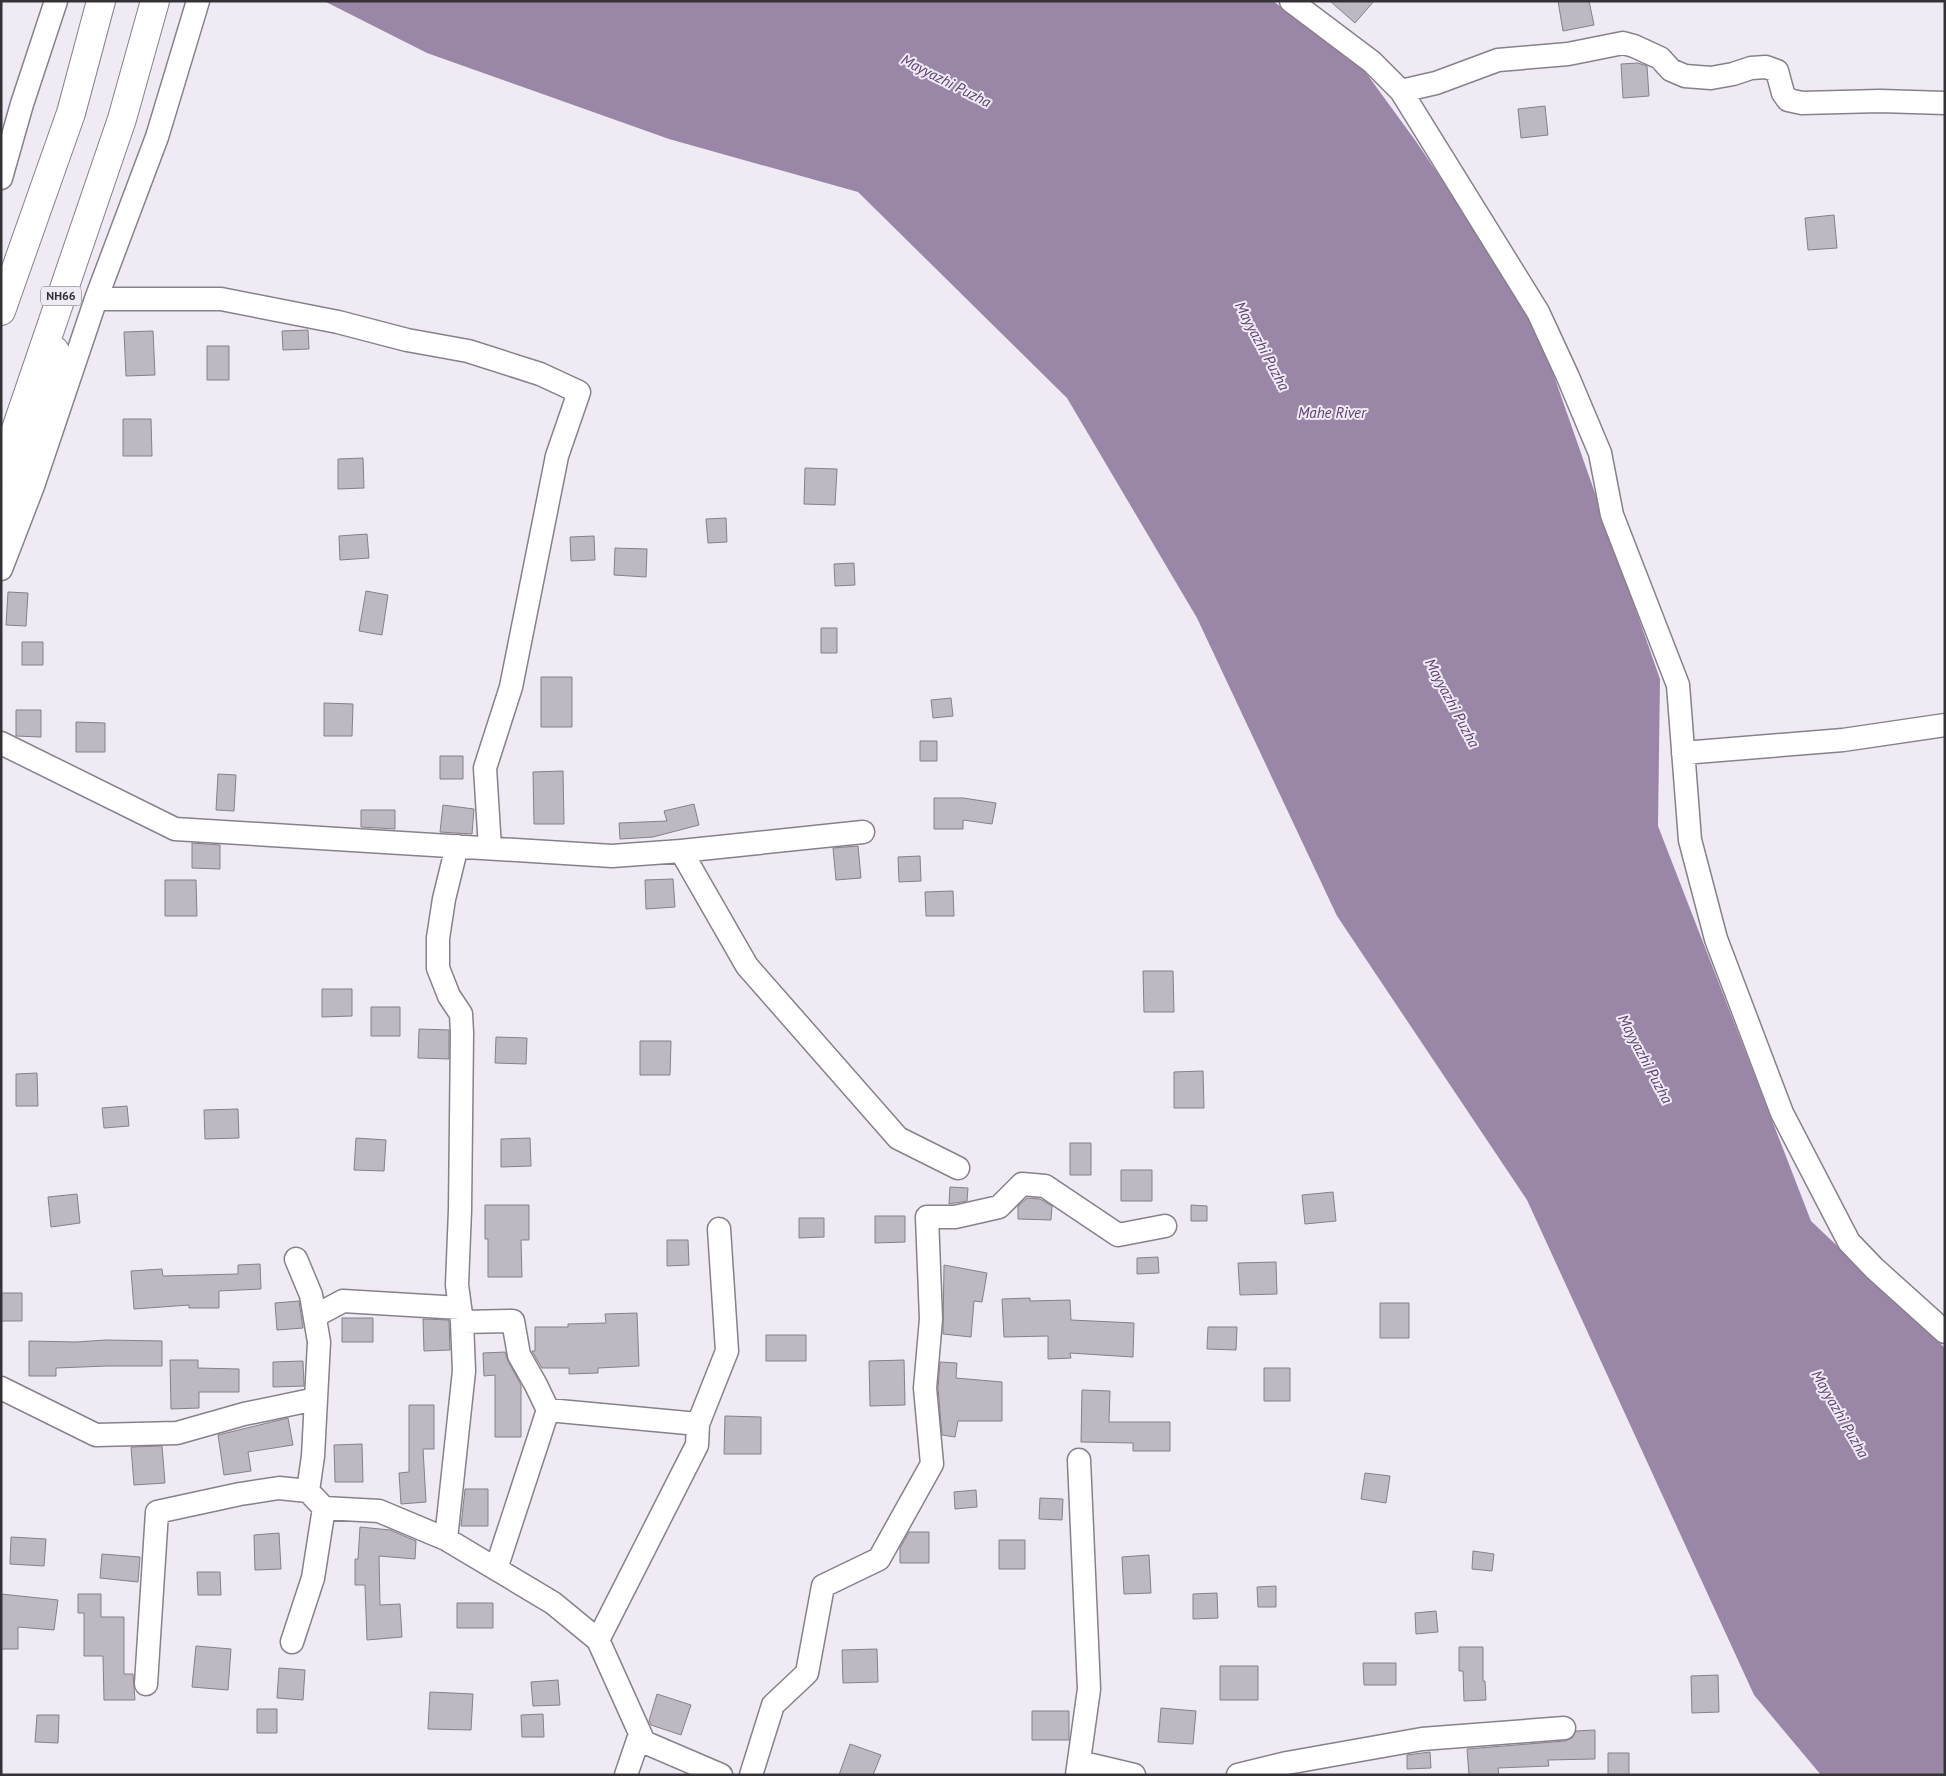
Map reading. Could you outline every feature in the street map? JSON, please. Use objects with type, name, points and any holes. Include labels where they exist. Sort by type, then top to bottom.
[{"type":"highway","points":[[3,305],[70,112],[101,1]]},
{"type":"highway","name":"NH66","points":[[1,473],[122,120],[156,1]]},
{"type":"highway","points":[[1,530],[49,405],[60,299]]},
{"type":"street","points":[[1,178],[22,104],[56,1]]},
{"type":"street","points":[[1,569],[33,486],[96,299],[157,138],[198,1]]},
{"type":"street","points":[[1291,1],[1372,62],[1401,91],[1538,312],[1600,454],[1612,515],[1678,685],[1690,840],[1716,939],[1782,1113],[1849,1242],[1874,1268],[1945,1332]]},
{"type":"street","points":[[1401,91],[1436,82],[1498,60],[1568,54],[1623,43],[1660,58],[1671,70],[1685,76],[1712,78],[1751,68],[1766,67],[1776,71],[1783,93],[1788,100],[1802,103],[1880,101],[1945,103]]},
{"type":"street","points":[[96,299],[221,299],[338,322],[407,340],[468,351],[540,374],[579,392],[558,456],[511,687],[485,768],[490,848]]},
{"type":"street","points":[[1684,753],[1843,740],[1945,725]]},
{"type":"street","points":[[1,743],[175,830],[612,856],[681,851],[863,832]]},
{"type":"street","points":[[446,1539],[464,1371],[461,1315],[457,1285],[460,1210],[461,1014],[449,996],[438,968],[438,938],[444,899],[457,846]]},
{"type":"street","points":[[681,851],[747,966],[871,1108],[898,1138],[958,1168]]},
{"type":"street","points":[[751,1775],[773,1705],[807,1673],[823,1586],[879,1559],[932,1464],[925,1388],[932,1319],[927,1218],[955,1218],[999,1207],[1022,1184],[1045,1186],[1118,1235],[1165,1226]]},
{"type":"street","points":[[598,1640],[696,1445],[698,1424],[727,1351],[719,1229]]},
{"type":"street","points":[[296,1260],[311,1294],[320,1342],[313,1456],[308,1490]]},
{"type":"street","points":[[315,1316],[343,1302],[513,1321],[519,1355],[548,1410],[496,1569]]},
{"type":"street","points":[[1,1388],[96,1435],[177,1433],[244,1414],[316,1399]]},
{"type":"street","points":[[548,1410],[698,1424]]},
{"type":"street","points":[[1079,1460],[1089,1689],[1078,1769],[1134,1775]]},
{"type":"street","points":[[146,1684],[157,1512],[240,1494],[279,1488],[308,1490],[324,1508],[379,1511],[446,1539],[553,1603],[598,1640],[644,1742],[721,1775]]},
{"type":"street","points":[[292,1642],[313,1578],[324,1508]]},
{"type":"street","points":[[1238,1775],[1287,1763],[1422,1739],[1564,1728]]},
{"type":"street","points":[[626,1775],[640,1734]]},
{"type":"water","name":"Mahe River","points":[[324,1],[1273,1],[1361,66],[1415,140],[1532,313],[1660,679],[1658,826],[1811,1221],[1945,1348],[1945,1775],[1821,1775],[1754,1695],[1527,1200],[1337,916],[1197,618],[1067,398],[858,192],[669,139],[427,53]]},
{"type":"building","points":[[1330,1],[1374,1],[1355,23]]},
{"type":"building","points":[[1558,1],[1589,1],[1594,25],[1563,31]]},
{"type":"building","points":[[1638,63],[1647,66],[1649,96],[1623,98],[1621,64]]},
{"type":"building","points":[[1545,106],[1548,135],[1521,138],[1518,109]]},
{"type":"building","points":[[1834,215],[1837,248],[1808,250],[1805,218]]},
{"type":"building","points":[[308,330],[309,349],[283,350],[282,331]]},
{"type":"building","points":[[153,331],[155,375],[126,376],[124,332]]},
{"type":"building","points":[[207,346],[229,346],[229,380],[207,380]]},
{"type":"building","points":[[123,419],[151,419],[152,456],[123,456]]},
{"type":"building","points":[[363,458],[364,488],[338,489],[338,459]]},
{"type":"building","points":[[805,468],[837,469],[835,505],[804,504]]},
{"type":"building","points":[[726,518],[727,542],[708,543],[706,519]]},
{"type":"building","points":[[367,534],[369,558],[340,560],[339,536]]},
{"type":"building","points":[[594,536],[595,560],[571,561],[570,537]]},
{"type":"building","points":[[615,548],[647,549],[646,577],[614,575]]},
{"type":"building","points":[[854,563],[855,585],[835,586],[834,564]]},
{"type":"building","points":[[366,591],[388,595],[382,635],[359,631]]},
{"type":"building","points":[[8,592],[28,593],[26,626],[6,625]]},
{"type":"building","points":[[821,628],[837,628],[837,653],[821,653]]},
{"type":"building","points":[[22,642],[43,642],[43,665],[22,665]]},
{"type":"building","points":[[541,677],[572,677],[572,727],[541,727]]},
{"type":"building","points":[[951,698],[953,716],[933,718],[931,700]]},
{"type":"building","points":[[324,703],[353,704],[352,736],[324,736]]},
{"type":"building","points":[[16,710],[41,710],[41,737],[16,736]]},
{"type":"building","points":[[76,722],[105,723],[105,752],[76,752]]},
{"type":"building","points":[[920,741],[937,741],[937,761],[920,761]]},
{"type":"building","points":[[440,756],[463,756],[463,779],[440,779]]},
{"type":"building","points":[[563,771],[564,824],[534,824],[533,772]]},
{"type":"building","points":[[218,774],[236,775],[234,811],[216,810]]},
{"type":"building","points":[[934,798],[963,798],[996,803],[992,824],[963,820],[963,829],[934,829]]},
{"type":"building","points":[[694,804],[699,825],[653,837],[620,839],[619,823],[667,821],[664,811]]},
{"type":"building","points":[[443,805],[474,809],[472,834],[440,832]]},
{"type":"building","points":[[361,810],[395,810],[395,829],[361,827]]},
{"type":"building","points":[[192,843],[220,845],[220,869],[192,868]]},
{"type":"building","points":[[858,846],[861,878],[836,880],[833,848]]},
{"type":"building","points":[[920,856],[921,881],[899,882],[898,857]]},
{"type":"building","points":[[673,879],[675,907],[646,909],[645,880]]},
{"type":"building","points":[[165,880],[196,880],[197,916],[165,916]]},
{"type":"building","points":[[953,891],[954,916],[926,916],[925,892]]},
{"type":"building","points":[[1143,971],[1173,971],[1174,1012],[1144,1012]]},
{"type":"building","points":[[322,989],[352,989],[352,1016],[322,1017]]},
{"type":"building","points":[[371,1007],[400,1007],[400,1036],[371,1036]]},
{"type":"building","points":[[419,1029],[449,1030],[449,1059],[418,1058]]},
{"type":"building","points":[[496,1037],[527,1038],[526,1064],[495,1063]]},
{"type":"building","points":[[640,1041],[671,1041],[670,1075],[640,1075]]},
{"type":"building","points":[[1203,1071],[1204,1108],[1174,1108],[1174,1072]]},
{"type":"building","points":[[37,1073],[38,1106],[16,1106],[16,1074]]},
{"type":"building","points":[[127,1106],[129,1126],[104,1128],[102,1108]]},
{"type":"building","points":[[238,1109],[239,1138],[205,1139],[204,1110]]},
{"type":"building","points":[[356,1138],[386,1140],[384,1171],[354,1170]]},
{"type":"building","points":[[530,1138],[531,1166],[501,1167],[501,1139]]},
{"type":"building","points":[[1070,1143],[1091,1143],[1091,1175],[1070,1175]]},
{"type":"building","points":[[1121,1170],[1152,1170],[1152,1201],[1121,1201]]},
{"type":"building","points":[[950,1187],[968,1188],[967,1201],[949,1204]]},
{"type":"building","points":[[1333,1192],[1336,1221],[1305,1224],[1302,1195]]},
{"type":"building","points":[[77,1194],[80,1223],[51,1227],[48,1197]]},
{"type":"building","points":[[1027,1198],[1040,1199],[1052,1206],[1051,1220],[1018,1219],[1018,1206]]},
{"type":"building","points":[[485,1205],[529,1205],[529,1240],[521,1240],[522,1277],[488,1277],[488,1239],[485,1239]]},
{"type":"building","points":[[1191,1205],[1207,1206],[1207,1221],[1191,1221]]},
{"type":"building","points":[[875,1216],[905,1216],[905,1242],[875,1243]]},
{"type":"building","points":[[799,1218],[824,1218],[824,1237],[799,1238]]},
{"type":"building","points":[[667,1240],[688,1240],[689,1265],[667,1266]]},
{"type":"building","points":[[1158,1257],[1159,1273],[1137,1274],[1137,1258]]},
{"type":"building","points":[[1276,1262],[1277,1294],[1240,1295],[1238,1263]]},
{"type":"building","points":[[260,1264],[261,1289],[219,1291],[219,1308],[189,1308],[189,1305],[134,1309],[131,1271],[162,1269],[163,1276],[238,1274],[238,1265]]},
{"type":"building","points":[[944,1265],[987,1273],[982,1302],[974,1301],[971,1337],[943,1334]]},
{"type":"building","points":[[1,1293],[22,1293],[22,1321],[1,1321]]},
{"type":"building","points":[[1030,1298],[1030,1301],[1070,1300],[1071,1320],[1134,1323],[1133,1357],[1070,1353],[1071,1358],[1048,1359],[1048,1336],[1004,1337],[1002,1299]]},
{"type":"building","points":[[299,1301],[303,1328],[277,1330],[275,1303]]},
{"type":"building","points":[[1380,1303],[1409,1303],[1409,1338],[1380,1338]]},
{"type":"building","points":[[637,1313],[639,1366],[598,1368],[598,1373],[569,1374],[569,1368],[542,1368],[532,1351],[535,1351],[535,1327],[568,1327],[568,1324],[606,1323],[605,1314]]},
{"type":"building","points":[[342,1318],[373,1318],[373,1342],[342,1342]]},
{"type":"building","points":[[423,1319],[449,1320],[450,1350],[424,1351]]},
{"type":"building","points":[[1208,1327],[1237,1327],[1236,1350],[1207,1349]]},
{"type":"building","points":[[766,1335],[806,1335],[806,1361],[766,1361]]},
{"type":"building","points":[[106,1340],[162,1341],[162,1366],[56,1368],[56,1376],[29,1376],[29,1341],[76,1342]]},
{"type":"building","points":[[505,1352],[521,1385],[521,1437],[495,1437],[495,1375],[484,1376],[483,1353]]},
{"type":"building","points":[[170,1360],[198,1360],[198,1368],[239,1369],[239,1392],[199,1392],[199,1408],[171,1409]]},
{"type":"building","points":[[904,1360],[905,1405],[870,1406],[869,1361]]},
{"type":"building","points":[[303,1361],[304,1386],[273,1387],[273,1362]]},
{"type":"building","points":[[940,1362],[957,1363],[956,1378],[1002,1382],[1002,1421],[958,1421],[955,1437],[942,1435],[938,1388]]},
{"type":"building","points":[[1264,1368],[1290,1368],[1290,1401],[1264,1401]]},
{"type":"building","points":[[1082,1390],[1110,1391],[1109,1422],[1170,1422],[1170,1451],[1133,1451],[1133,1443],[1081,1442]]},
{"type":"building","points":[[409,1405],[434,1405],[434,1449],[423,1449],[426,1502],[401,1504],[399,1473],[409,1472]]},
{"type":"building","points":[[725,1416],[761,1417],[761,1454],[724,1454]]},
{"type":"building","points":[[288,1418],[293,1445],[248,1452],[251,1471],[224,1475],[218,1435]]},
{"type":"building","points":[[362,1444],[363,1482],[335,1482],[334,1445]]},
{"type":"building","points":[[162,1446],[165,1483],[134,1485],[131,1447]]},
{"type":"building","points":[[1365,1473],[1390,1476],[1386,1503],[1361,1499]]},
{"type":"building","points":[[465,1489],[488,1489],[488,1526],[461,1526]]},
{"type":"building","points":[[976,1490],[977,1507],[955,1509],[954,1492]]},
{"type":"building","points":[[1040,1498],[1063,1499],[1062,1520],[1039,1519]]},
{"type":"building","points":[[360,1527],[390,1530],[416,1541],[415,1559],[379,1556],[380,1605],[400,1604],[402,1637],[367,1640],[365,1585],[355,1585],[355,1559],[358,1559]]},
{"type":"building","points":[[909,1532],[929,1532],[929,1563],[900,1563],[900,1548]]},
{"type":"building","points":[[279,1533],[281,1569],[255,1570],[254,1535]]},
{"type":"building","points":[[11,1537],[46,1539],[44,1566],[10,1564]]},
{"type":"building","points":[[999,1540],[1025,1540],[1025,1569],[999,1569]]},
{"type":"building","points":[[1473,1551],[1494,1554],[1492,1571],[1472,1569]]},
{"type":"building","points":[[102,1554],[140,1557],[138,1582],[100,1578]]},
{"type":"building","points":[[1149,1555],[1151,1593],[1124,1594],[1122,1557]]},
{"type":"building","points":[[197,1572],[220,1572],[221,1595],[198,1595]]},
{"type":"building","points":[[1276,1586],[1276,1607],[1258,1607],[1257,1587]]},
{"type":"building","points":[[1217,1593],[1218,1618],[1193,1619],[1193,1594]]},
{"type":"building","points":[[1,1594],[58,1600],[54,1630],[18,1627],[18,1649],[1,1649]]},
{"type":"building","points":[[78,1594],[101,1594],[101,1617],[124,1617],[124,1674],[133,1674],[135,1700],[104,1700],[103,1656],[84,1656],[84,1613],[78,1613]]},
{"type":"building","points":[[457,1603],[493,1603],[493,1628],[457,1628]]},
{"type":"building","points":[[1436,1611],[1438,1632],[1416,1634],[1415,1613]]},
{"type":"building","points":[[196,1646],[231,1649],[228,1690],[192,1687]]},
{"type":"building","points":[[1459,1647],[1483,1647],[1483,1681],[1485,1681],[1486,1700],[1464,1701],[1463,1671],[1459,1671]]},
{"type":"building","points":[[877,1649],[878,1682],[843,1683],[842,1650]]},
{"type":"building","points":[[1363,1663],[1396,1663],[1396,1685],[1364,1685]]},
{"type":"building","points":[[1220,1666],[1258,1666],[1258,1700],[1220,1700]]},
{"type":"building","points":[[279,1668],[305,1670],[303,1700],[277,1698]]},
{"type":"building","points":[[1718,1675],[1719,1712],[1692,1713],[1691,1676]]},
{"type":"building","points":[[558,1680],[560,1705],[533,1706],[531,1682]]},
{"type":"building","points":[[430,1692],[473,1694],[471,1730],[428,1729]]},
{"type":"building","points":[[657,1694],[691,1705],[681,1735],[651,1725],[649,1721]]},
{"type":"building","points":[[1161,1708],[1196,1711],[1193,1744],[1158,1742]]},
{"type":"building","points":[[257,1709],[277,1709],[277,1733],[257,1733]]},
{"type":"building","points":[[1032,1711],[1069,1711],[1069,1740],[1032,1740]]},
{"type":"building","points":[[543,1714],[544,1737],[522,1737],[521,1715]]},
{"type":"building","points":[[37,1715],[59,1715],[58,1743],[35,1742]]},
{"type":"building","points":[[1595,1730],[1595,1759],[1548,1760],[1549,1766],[1498,1768],[1499,1775],[1469,1775],[1467,1749],[1565,1741],[1572,1738],[1576,1731]]},
{"type":"building","points":[[850,1744],[881,1755],[873,1775],[839,1775]]},
{"type":"building","points":[[1430,1752],[1431,1768],[1407,1769],[1407,1755]]},
{"type":"building","points":[[1608,1753],[1629,1753],[1629,1775],[1608,1775]]},
{"type":"water label","name":"Mayyazhi Puzha","points":[[946,81]]},
{"type":"water label","name":"Mayyazhi Puzha","points":[[1262,346]]},
{"type":"water label","name":"Mayyazhi Puzha","points":[[1452,703]]},
{"type":"water label","name":"Mayyazhi Puzha","points":[[1645,1059]]},
{"type":"water label","name":"Mayyazhi Puzha","points":[[1840,1414]]}]
